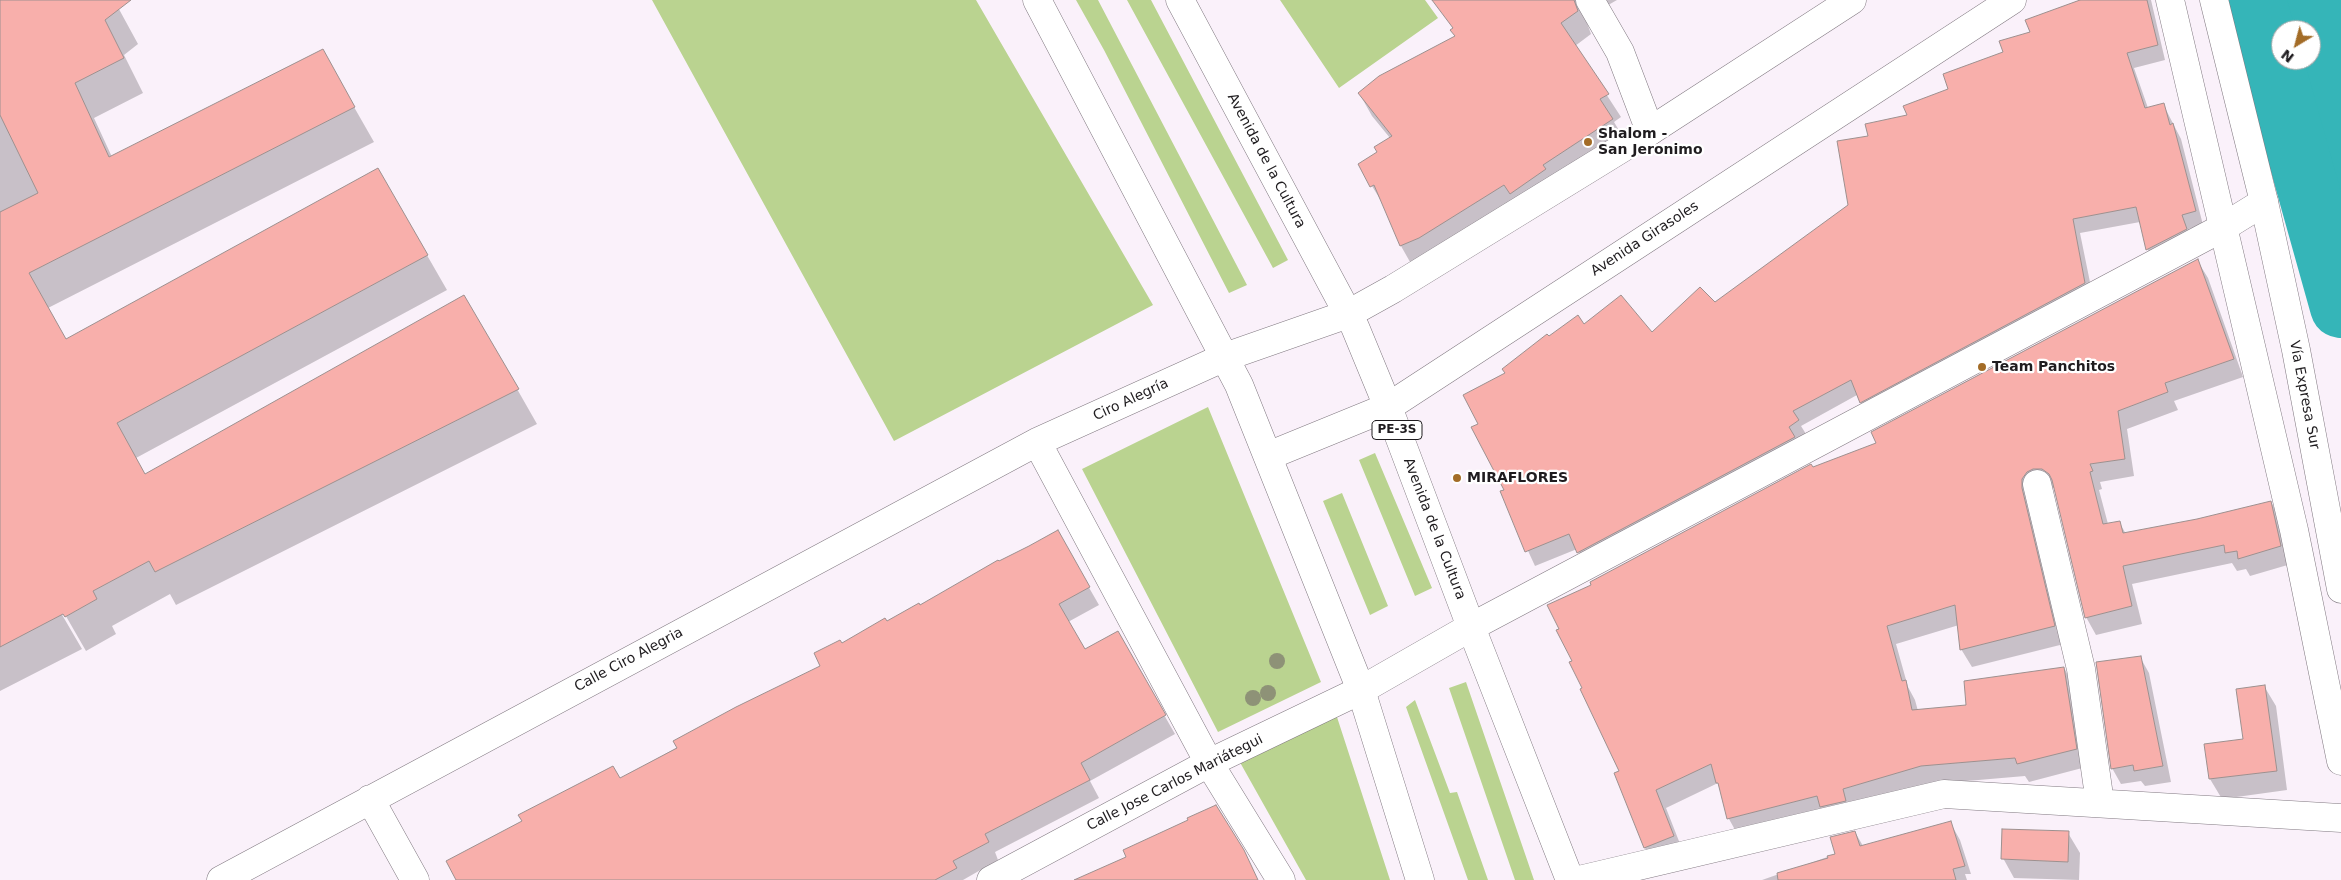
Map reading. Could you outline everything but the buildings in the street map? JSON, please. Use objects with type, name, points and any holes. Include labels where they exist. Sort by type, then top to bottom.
[{"type":"main road","points":[[1037,0],[1239,385],[1361,690],[1420,880]]},
{"type":"main road","name":"Avenida de la Cultura","points":[[1180,0],[1348,314],[1388,407],[1471,627],[1570,880]]},
{"type":"main road","points":[[1590,0],[1620,52],[1650,131]]},
{"type":"main road","points":[[1225,357],[1348,314],[1394,290],[1650,131],[1852,0]]},
{"type":"main road","name":"Avenida Girasoles","points":[[1268,456],[1388,407],[2012,0]]},
{"type":"main road","points":[[2170,0],[2294,530],[2341,761]]},
{"type":"main road","name":"Vía Expresa Sur","points":[[2214,0],[2264,202],[2296,350],[2341,589]]},
{"type":"main road","name":"Calle Jose Carlos Mariátegui","points":[[991,880],[1209,763],[1361,690],[1471,627],[2222,228],[2264,202]]},
{"type":"main road","points":[[2252,355],[2296,350]]},
{"type":"main road","name":"Ciro Alegría","points":[[1038,442],[1225,357]]},
{"type":"main road","points":[[1038,442],[1209,763],[1281,880]]},
{"type":"main road","name":"Calle Ciro Alegria","points":[[221,880],[370,798],[1038,442]]},
{"type":"main road","points":[[2036,484],[2081,669],[2100,803]]},
{"type":"main road","points":[[1579,880],[1944,794],[2341,818]]},
{"type":"main road","points":[[370,798],[415,880]]},
{"type":"green space","points":[[652,0],[976,0],[1153,305],[894,441]]},
{"type":"green space","points":[[1076,0],[1098,0],[1247,285],[1229,293],[1104,50]]},
{"type":"green space","points":[[1127,0],[1151,0],[1288,260],[1273,268]]},
{"type":"green space","points":[[1280,0],[1425,0],[1438,18],[1339,88]]},
{"type":"green space","points":[[1208,407],[1321,682],[1218,732],[1082,469]]},
{"type":"green space","points":[[1375,453],[1432,588],[1415,596],[1359,460]]},
{"type":"green space","points":[[1342,493],[1388,606],[1370,615],[1323,501]]},
{"type":"green space","points":[[1466,682],[1534,880],[1515,880],[1449,688]]},
{"type":"green space","points":[[1415,700],[1450,793],[1457,792],[1488,880],[1468,880],[1406,707]]},
{"type":"green space","points":[[1336,714],[1390,880],[1306,880],[1237,757]]},
{"type":"water","points":[[2255,0],[2341,0],[2341,307],[2274,70],[2321,70],[2321,20],[2271,20],[2271,58]]},
{"type":"waterway","points":[[2255,0],[2341,307]]},
{"type":"place","name":"Shalom - San Jeronimo","points":[[1588,142]]},
{"type":"place","name":"Team Panchitos","points":[[1982,367]]},
{"type":"place","name":"MIRAFLORES","points":[[1457,478]]}]
